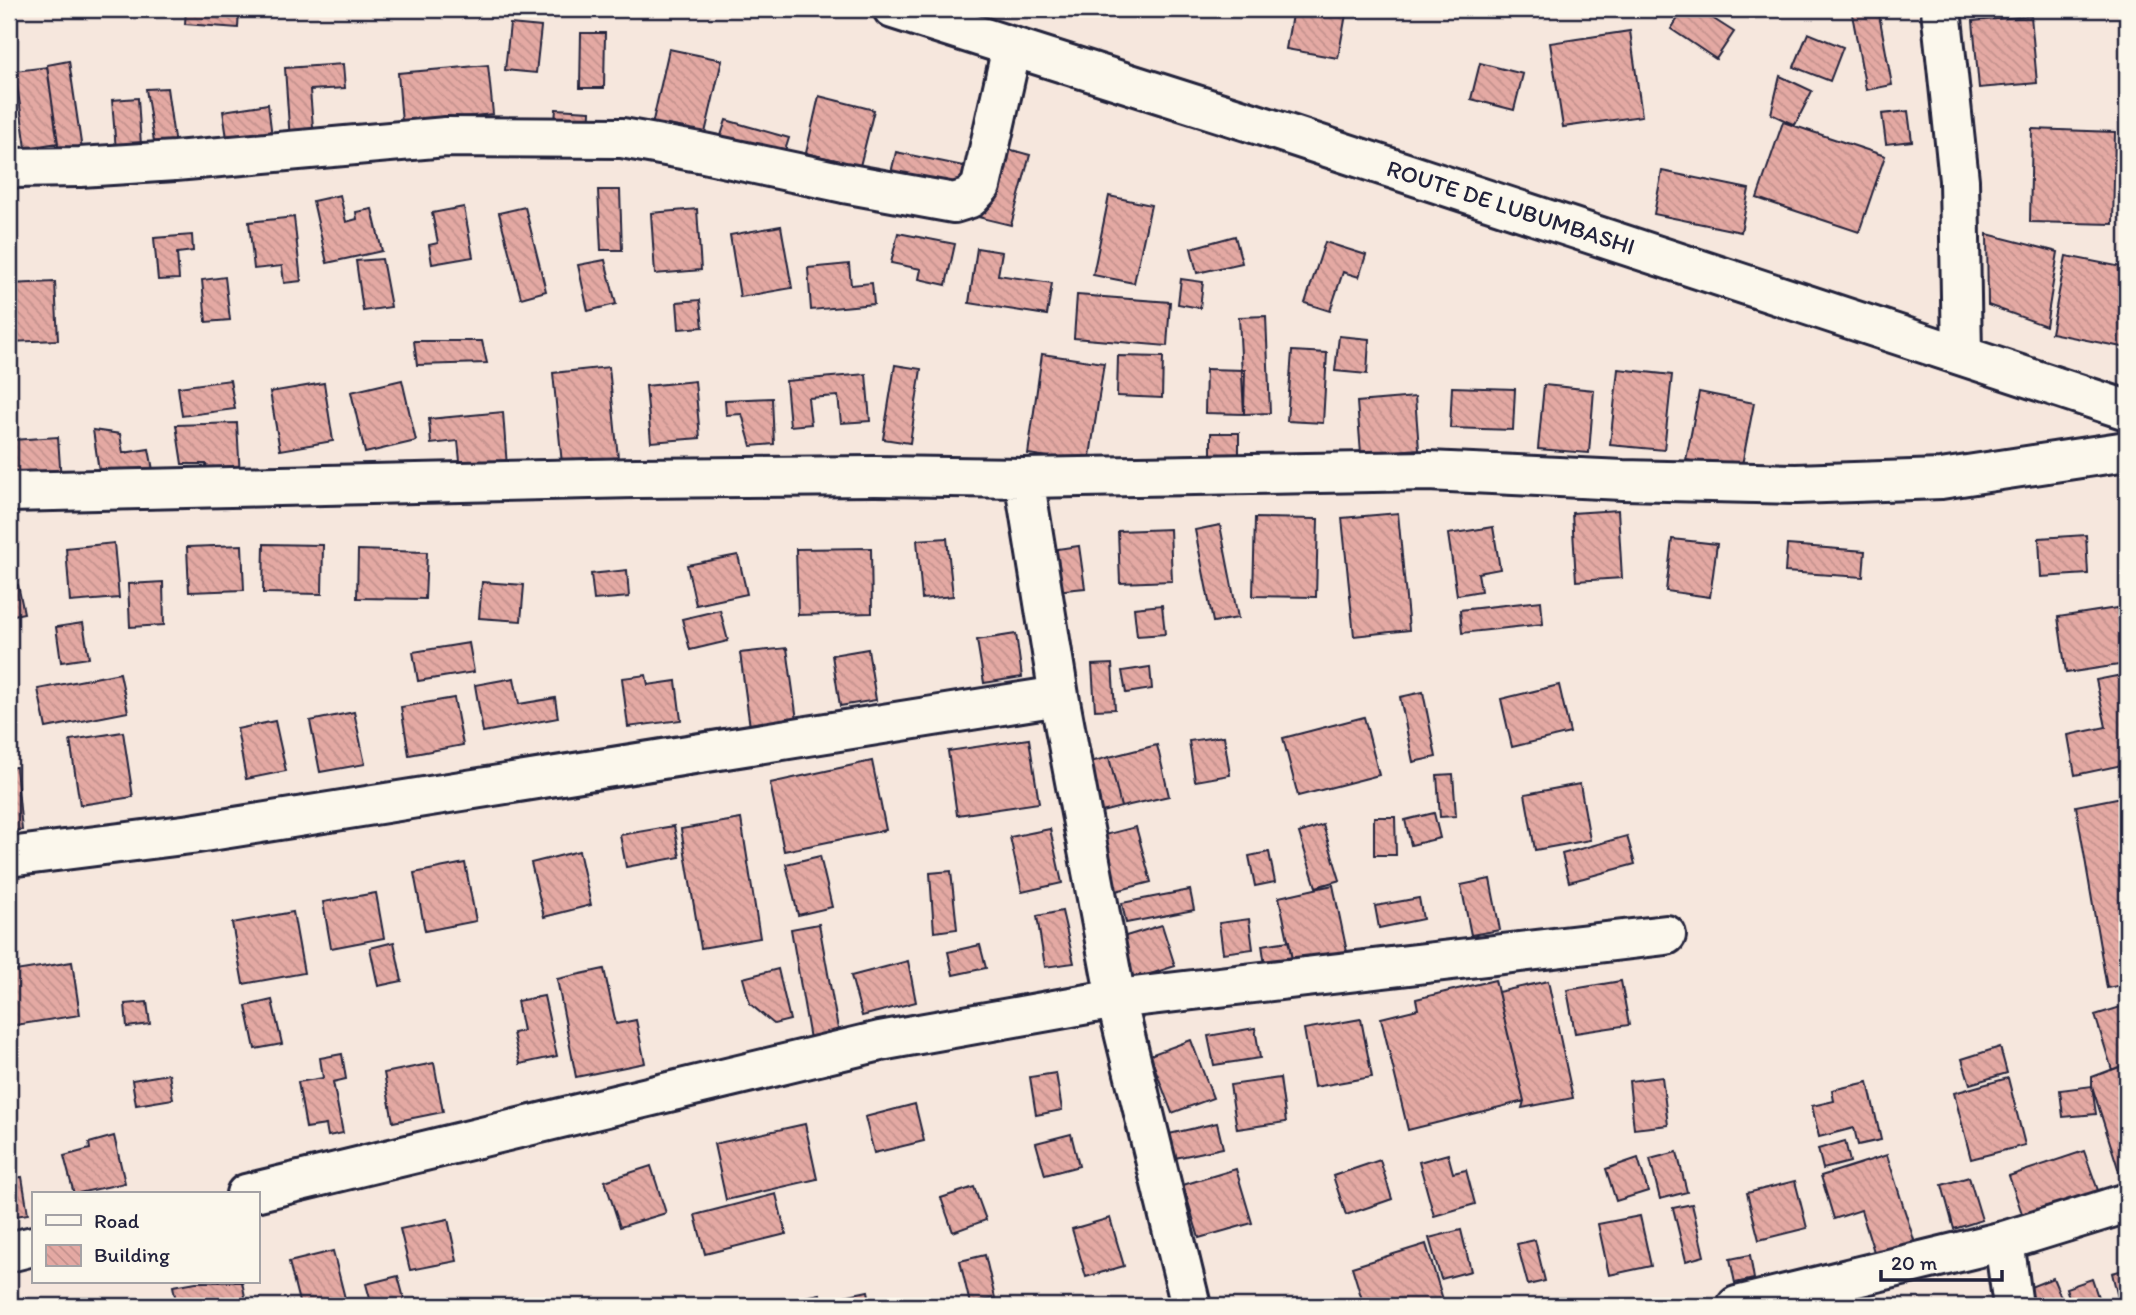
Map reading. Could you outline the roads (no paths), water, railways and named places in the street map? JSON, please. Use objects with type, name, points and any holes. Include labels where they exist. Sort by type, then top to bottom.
[{"type":"main road","name":"ROUTE DE LUBUMBASHI","points":[[893,9],[1282,132],[2127,410]]},
{"type":"main road","points":[[1941,9],[1959,180],[1962,355]]},
{"type":"main road","points":[[9,168],[175,161],[446,136],[622,138],[954,203],[970,198],[981,186],[1012,47]]},
{"type":"main road","points":[[9,492],[622,478],[1024,478],[1428,471],[1623,480],[1796,484],[1941,479],[2127,451]]},
{"type":"main road","points":[[1024,478],[1059,696],[1116,999],[1191,1306]]},
{"type":"main road","points":[[9,857],[191,835],[1059,696]]},
{"type":"main road","points":[[254,1192],[880,1041],[1116,999],[1666,935]]},
{"type":"main road","points":[[1737,1306],[2004,1241],[2127,1203]]},
{"type":"main road","points":[[2004,1241],[2012,1306]]},
{"type":"main road","points":[[9,1252],[32,1246]]}]
